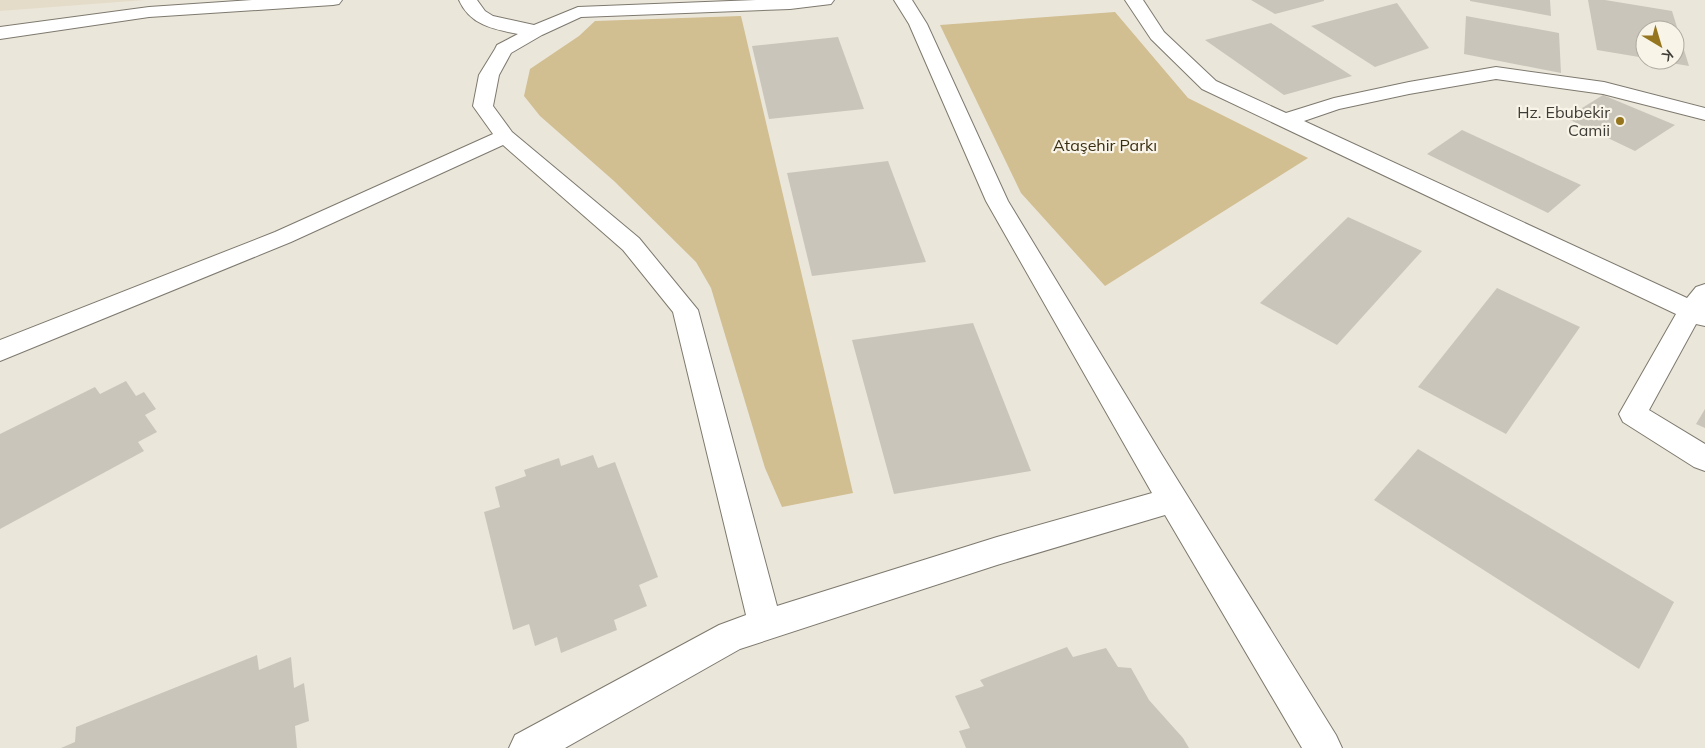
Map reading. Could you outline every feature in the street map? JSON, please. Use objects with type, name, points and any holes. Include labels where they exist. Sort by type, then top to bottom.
[{"type":"street","points":[[0,33],[149,12],[333,0]]},
{"type":"street","points":[[468,0],[470,6],[492,23],[536,31]]},
{"type":"street","points":[[765,625],[685,310],[631,244],[505,136],[483,106],[490,76],[504,49],[536,31],[578,12],[790,4],[825,0]]},
{"type":"street","points":[[903,0],[918,24],[997,201],[1173,500],[1323,748]]},
{"type":"street","points":[[1134,0],[1164,44],[1209,85],[1700,307],[1633,414],[1705,459]]},
{"type":"street","points":[[1287,120],[1334,104],[1496,73],[1604,88],[1705,114]]},
{"type":"street","points":[[0,351],[283,237],[505,136]]},
{"type":"street","points":[[528,748],[731,636],[997,551],[1173,500]]},
{"type":"shaded area","points":[[0,0],[145,0],[0,11]]},
{"type":"green space","name":"Ataşehir Parkı","points":[[1115,12],[1188,98],[1308,158],[1105,286],[1021,193],[940,25]]},
{"type":"green space","points":[[741,16],[853,493],[782,507],[765,468],[711,288],[696,262],[614,181],[540,116],[524,96],[530,69],[579,36],[595,21]]},
{"type":"building","points":[[1251,0],[1324,0],[1324,1],[1275,14]]},
{"type":"building","points":[[1550,0],[1551,16],[1470,1]]},
{"type":"building","points":[[1588,0],[1605,0],[1672,11],[1675,20],[1635,20],[1635,56],[1597,50]]},
{"type":"building","points":[[1397,3],[1429,48],[1375,67],[1311,26]]},
{"type":"building","points":[[1466,16],[1559,33],[1561,73],[1464,54]]},
{"type":"building","points":[[1271,23],[1352,76],[1284,95],[1205,40]]},
{"type":"building","points":[[838,37],[864,109],[769,119],[752,46]]},
{"type":"building","points":[[1685,53],[1689,66],[1685,65]]},
{"type":"building","name":"Hz. Ebubekir Camii","points":[[1603,95],[1675,125],[1635,151],[1566,118]]},
{"type":"building","points":[[1462,130],[1581,185],[1548,213],[1427,154]]},
{"type":"building","points":[[888,161],[926,262],[812,276],[787,173]]},
{"type":"building","points":[[1348,217],[1422,251],[1337,345],[1260,303]]},
{"type":"building","points":[[1497,288],[1580,327],[1506,434],[1418,387]]},
{"type":"building","points":[[973,323],[1031,471],[894,494],[852,340]]},
{"type":"building","points":[[126,381],[136,396],[144,392],[156,409],[145,415],[157,432],[138,442],[144,451],[0,529],[0,434],[95,387],[100,394]]},
{"type":"building","points":[[1705,409],[1705,428],[1696,424]]},
{"type":"building","points":[[1418,449],[1674,602],[1639,669],[1374,500]]},
{"type":"building","points":[[593,455],[598,468],[615,462],[658,577],[639,585],[647,606],[614,620],[617,630],[561,653],[557,637],[535,646],[529,624],[513,630],[484,512],[500,507],[495,487],[526,476],[524,470],[559,458],[561,466]]},
{"type":"building","points":[[1067,647],[1073,657],[1106,648],[1118,667],[1131,668],[1149,700],[1183,738],[1189,748],[966,748],[959,731],[970,728],[955,696],[984,686],[980,680]]},
{"type":"building","points":[[257,655],[259,670],[291,657],[294,688],[304,683],[309,721],[295,726],[297,748],[61,748],[75,742],[76,727]]},
{"type":"place","name":"Hz. Ebubekir Camii","points":[[1620,121]]}]
